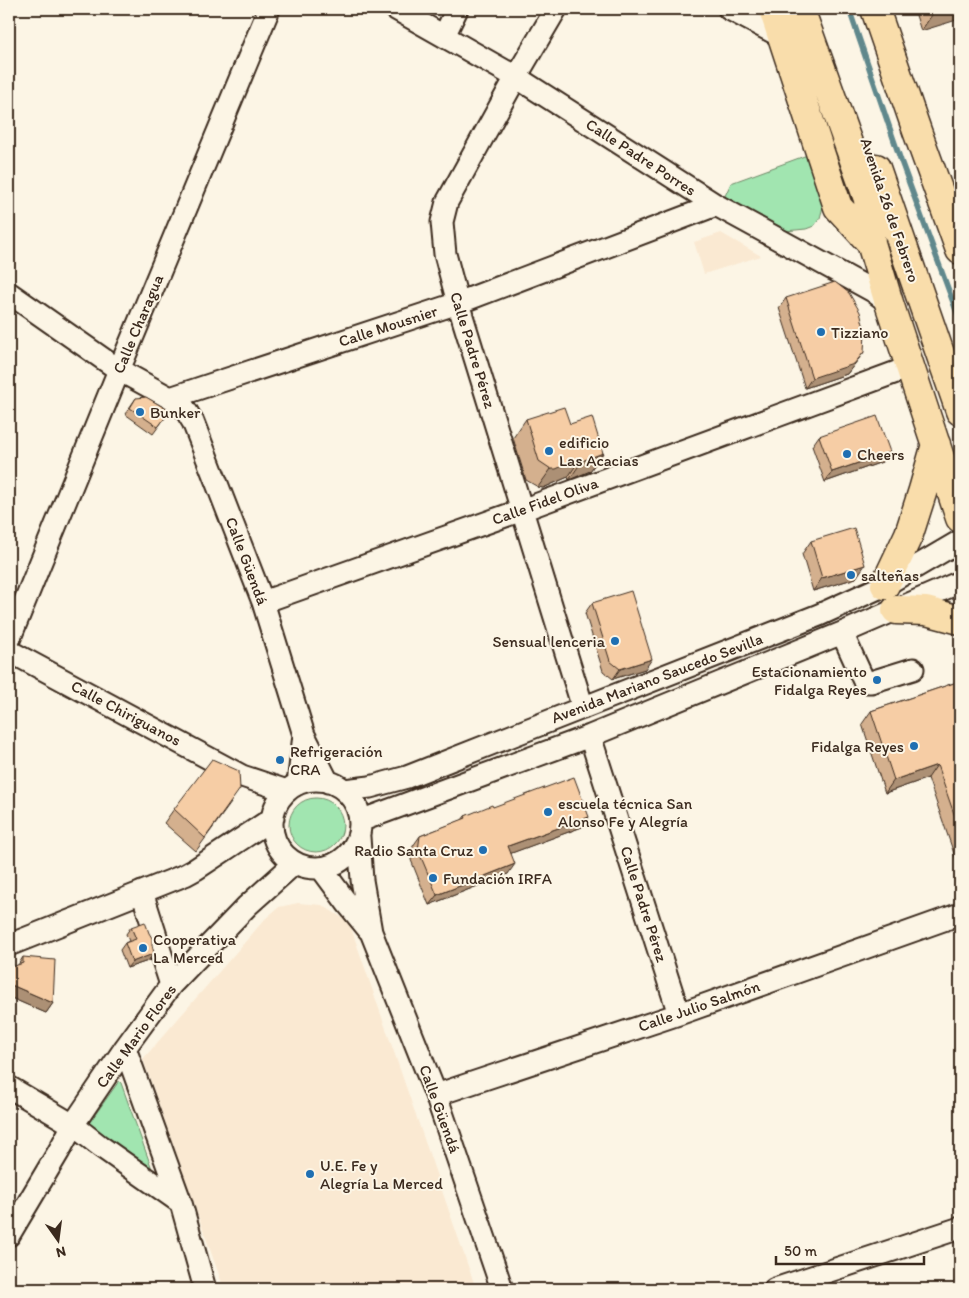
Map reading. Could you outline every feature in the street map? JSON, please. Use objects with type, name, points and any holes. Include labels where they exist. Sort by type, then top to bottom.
[{"type":"main road","name":"Avenida 26 de Febrero","points":[[773,9],[838,207],[871,243]]},
{"type":"main road","name":"Avenida 26 de Febrero","points":[[800,9],[868,200],[871,243],[888,303],[960,518]]},
{"type":"main road","name":"Avenida 26 de Febrero","points":[[820,9],[960,411]]},
{"type":"main road","points":[[875,9],[960,250]]},
{"type":"main road","points":[[885,585],[909,534],[936,444]]},
{"type":"main road","points":[[896,610],[926,611],[960,620]]},
{"type":"street","name":"Calle Charagua","points":[[9,640],[269,9]]},
{"type":"street","name":"Calle Padre Porres","points":[[396,9],[516,77],[716,205],[873,291],[888,303]]},
{"type":"street","points":[[444,36],[456,9]]},
{"type":"street","name":"Calle Padre Pérez","points":[[556,9],[447,202],[442,222],[444,254],[458,303],[583,708]]},
{"type":"street","points":[[729,9],[784,38]]},
{"type":"street","name":"Calle Mousnier","points":[[170,398],[458,303],[716,205]]},
{"type":"street","name":"Calle Güendá","points":[[9,293],[119,370],[170,398],[185,409],[193,422],[263,602],[304,735],[336,786]]},
{"type":"street","name":"Calle Fidel Oliva","points":[[263,602],[522,510],[910,367]]},
{"type":"street","name":"Avenida Mariano Saucedo Sevilla","points":[[336,786],[370,787],[407,777],[583,708],[819,615],[885,585],[960,541]]},
{"type":"street","name":"Avenida Mariano Saucedo Sevilla","points":[[359,829],[842,633],[960,582]]},
{"type":"street","points":[[842,633],[863,679],[867,682],[913,669]]},
{"type":"street","name":"Calle Chiriguanos","points":[[9,650],[284,799]]},
{"type":"street","name":"Calle Güendá","points":[[284,799],[304,735]]},
{"type":"street","name":"Calle Padre Pérez","points":[[590,736],[679,1014]]},
{"type":"street","points":[[9,945],[185,875],[196,869],[284,799],[310,781],[336,786],[349,795],[357,807],[359,829],[353,848],[344,858],[334,864],[321,868],[295,863],[279,847],[273,833],[284,799]]},
{"type":"street","name":"Calle Güendá","points":[[359,829],[362,880],[371,932],[436,1095],[502,1289]]},
{"type":"street","name":"Calle Mario Flores","points":[[9,1235],[73,1125],[125,1048],[171,985],[247,906],[295,863]]},
{"type":"street","name":"Calle Güendá","points":[[321,868],[371,932]]},
{"type":"street","points":[[142,892],[171,985]]},
{"type":"street","name":"Calle Julio Salmón","points":[[436,1095],[679,1014],[960,914]]},
{"type":"street","points":[[125,1048],[181,1203],[205,1289]]},
{"type":"street","points":[[9,1087],[73,1125],[181,1203]]},
{"type":"street","points":[[775,1289],[960,1228]]},
{"type":"shaded area","points":[[721,233],[761,256],[704,274],[694,242]]},
{"type":"shaded area","name":"U.E. Fe y Alegría La Merced","points":[[298,903],[322,905],[349,922],[476,1289],[224,1289],[143,1059],[265,919],[279,907]]},
{"type":"green space","points":[[810,154],[824,203],[820,218],[814,226],[806,229],[785,231],[724,198],[731,183]]},
{"type":"green space","points":[[311,798],[321,798],[331,802],[339,810],[343,825],[339,840],[331,848],[321,852],[311,852],[301,848],[293,840],[289,830],[289,820],[293,810],[301,802]]},
{"type":"green space","points":[[119,1081],[152,1169],[151,1172],[87,1126]]},
{"type":"building","name":"Tizziano","points":[[835,282],[849,293],[860,312],[865,332],[864,352],[854,364],[812,378],[786,298]]},
{"type":"building","points":[[146,397],[170,411],[158,427],[130,408],[136,398]]},
{"type":"building","points":[[564,407],[570,424],[592,417],[603,453],[582,461],[581,458],[556,469],[551,469],[539,461],[526,419]]},
{"type":"building","name":"Cheers","points":[[877,416],[890,452],[832,472],[819,436]]},
{"type":"building","points":[[854,528],[865,565],[822,578],[811,541]]},
{"type":"building","name":"Sensual lenceria","points":[[631,591],[652,659],[620,669],[610,661],[592,603]]},
{"type":"building","name":"Fidalga Reyes","points":[[960,681],[960,831],[937,765],[894,780],[871,711]]},
{"type":"building","points":[[212,759],[239,771],[240,789],[205,838],[174,809]]},
{"type":"building","points":[[574,777],[589,817],[508,846],[515,864],[437,895],[418,850],[420,836],[466,818],[465,816],[492,805],[493,807]]},
{"type":"building","points":[[145,922],[152,938],[154,953],[132,962],[125,943],[136,939],[131,927]]},
{"type":"building","points":[[23,957],[55,960],[53,1003],[9,984],[9,968],[23,963]]},
{"type":"waterway","points":[[849,9],[901,161],[960,321]]},
{"type":"place","name":"Tizziano","points":[[821,332]]},
{"type":"place","name":"Bunker","points":[[140,412]]},
{"type":"place","name":"edificio Las Acacias","points":[[549,451]]},
{"type":"place","name":"Cheers","points":[[847,454]]},
{"type":"place","name":"salteñas","points":[[851,575]]},
{"type":"place","name":"Sensual lenceria","points":[[615,641]]},
{"type":"place","name":"Estacionamiento Fidalga Reyes","points":[[877,680]]},
{"type":"place","name":"Fidalga Reyes","points":[[914,746]]},
{"type":"place","name":"Refrigeración CRA","points":[[280,760]]},
{"type":"place","name":"escuela técnica San Alonso Fe y Alegría","points":[[548,812]]},
{"type":"place","name":"Radio Santa Cruz","points":[[483,850]]},
{"type":"place","name":"Fundación IRFA","points":[[433,878]]},
{"type":"place","name":"Cooperativa La Merced","points":[[143,948]]},
{"type":"place","name":"U.E. Fe y Alegría La Merced","points":[[310,1174]]}]
